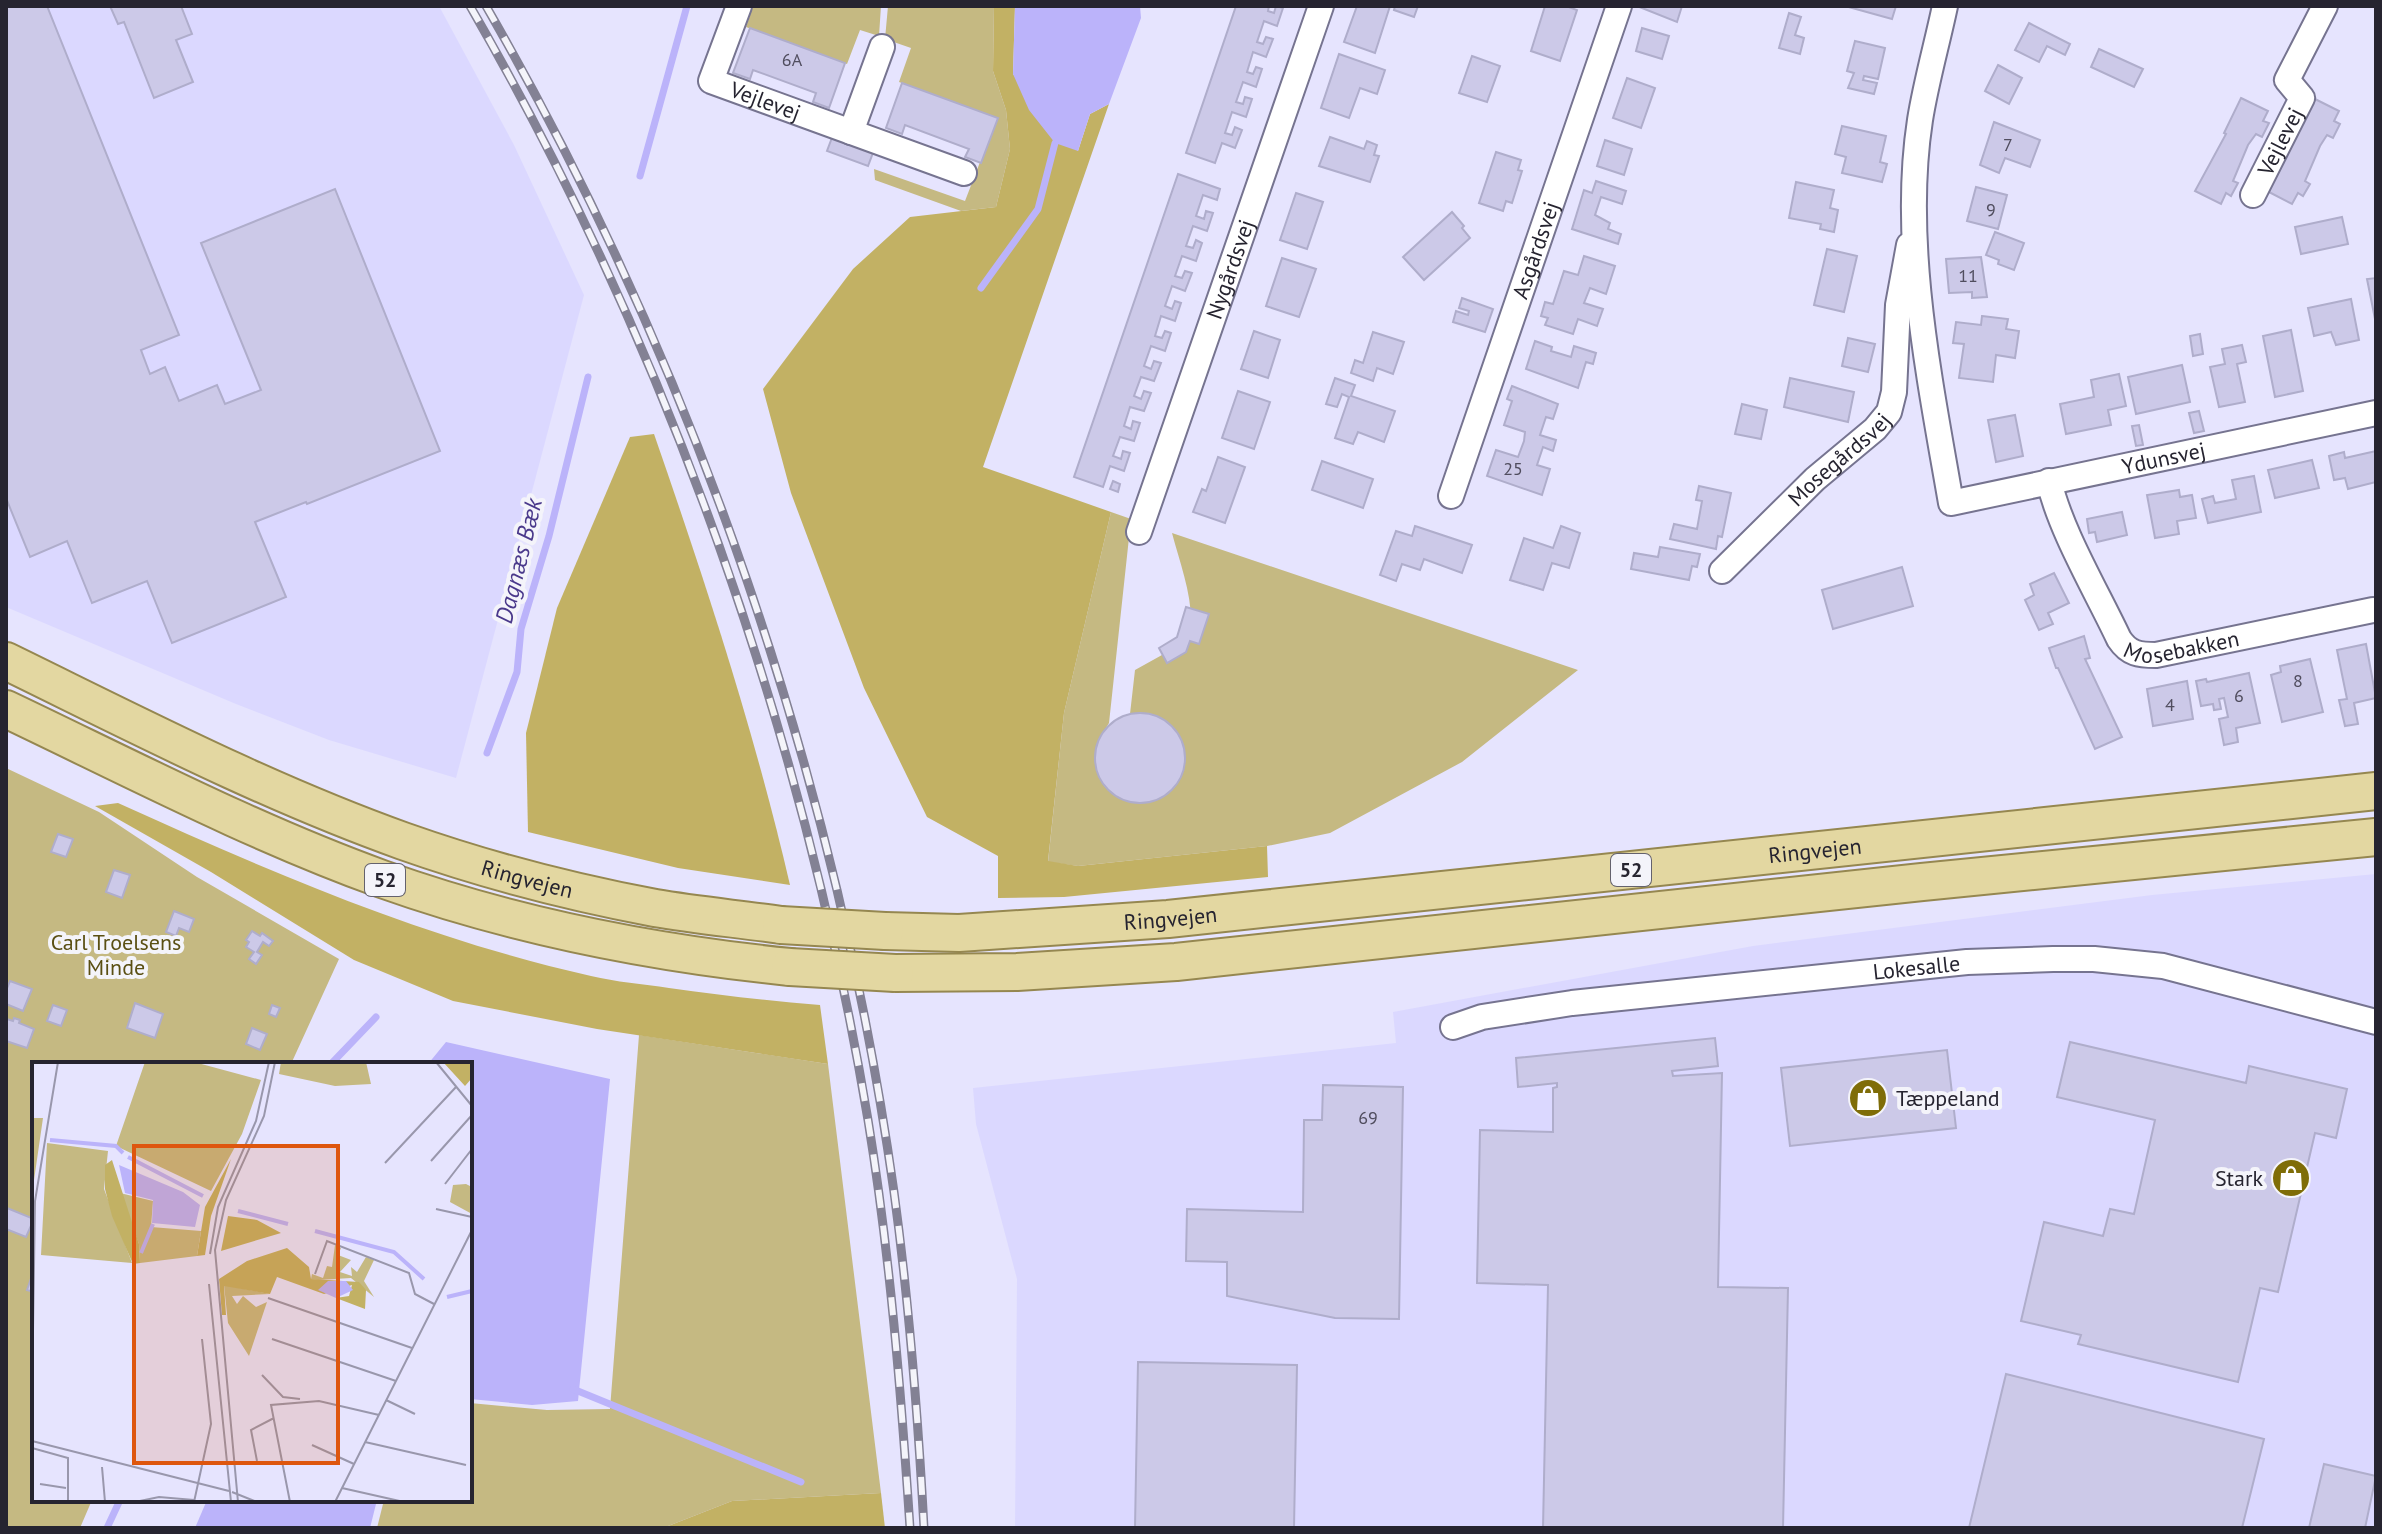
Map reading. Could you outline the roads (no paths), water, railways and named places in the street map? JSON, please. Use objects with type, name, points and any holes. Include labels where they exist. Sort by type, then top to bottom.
[{"type":"main road","name":"Ringvejen","points":[[6,661],[189,751],[313,807],[405,841],[565,888],[656,908],[781,925],[885,931],[959,933],[1184,918],[2376,791]]},
{"type":"main road","name":"Ringvejen","points":[[6,709],[199,803],[307,850],[456,903],[567,932],[665,952],[790,967],[895,973],[1017,972],[1176,962],[2376,837]]},
{"type":"street","name":"Vejlevej","points":[[739,6],[711,81],[964,173]]},
{"type":"street","name":"Nygårdsvej","points":[[1139,532],[1321,6]]},
{"type":"street","name":"Asgårdsvej","points":[[1451,496],[1619,6]]},
{"type":"street","name":"Mosegårdsvej","points":[[1722,571],[1815,479],[1875,429],[1889,412],[1894,392],[1898,305],[1914,223],[1920,119],[1945,6]]},
{"type":"street","name":"Vejlevej","points":[[2253,195],[2302,98],[2287,80],[2325,6]]},
{"type":"street","points":[[851,132],[882,47]]},
{"type":"street","name":"Mosegårdsvej","points":[[1914,223],[1935,410],[1951,503]]},
{"type":"street","name":"Ydunsvej","points":[[1951,503],[2376,413]]},
{"type":"street","name":"Mosebakken","points":[[2049,481],[2063,523],[2119,639],[2125,648],[2138,655],[2156,655],[2373,610]]},
{"type":"street","name":"Lokesalle","points":[[1453,1027],[1482,1017],[1572,1003],[1967,962],[2053,959],[2094,959],[2163,966],[2376,1022]]},
{"type":"waterway","name":"Dagnæs Bæk","points":[[640,176],[687,6]]},
{"type":"waterway","points":[[981,288],[1038,209],[1055,143]]},
{"type":"waterway","name":"Dagnæs Bæk","points":[[487,753],[517,672],[521,629],[549,536],[588,377]]},
{"type":"waterway","name":"Dagnæs Bæk","points":[[333,1062],[376,1017]]},
{"type":"waterway","points":[[573,1389],[801,1482]]},
{"type":"waterway","name":"Dagnæs Bæk","points":[[107,1528],[119,1502]]},
{"type":"railway","points":[[470,6],[541,136],[607,270],[666,406],[719,545],[766,687],[806,830],[840,974],[868,1120],[894,1324],[910,1528]]},
{"type":"railway","points":[[486,6],[561,144],[630,286],[692,431],[747,580],[795,730],[835,883],[868,1037],[894,1192],[912,1360],[924,1528]]},
{"type":"place","name":"Tæppeland","points":[[1868,1098]]},
{"type":"place","name":"Stark","points":[[2291,1178]]},
{"type":"park label","name":"Carl Troelsens Minde","points":[[116,954]]}]
